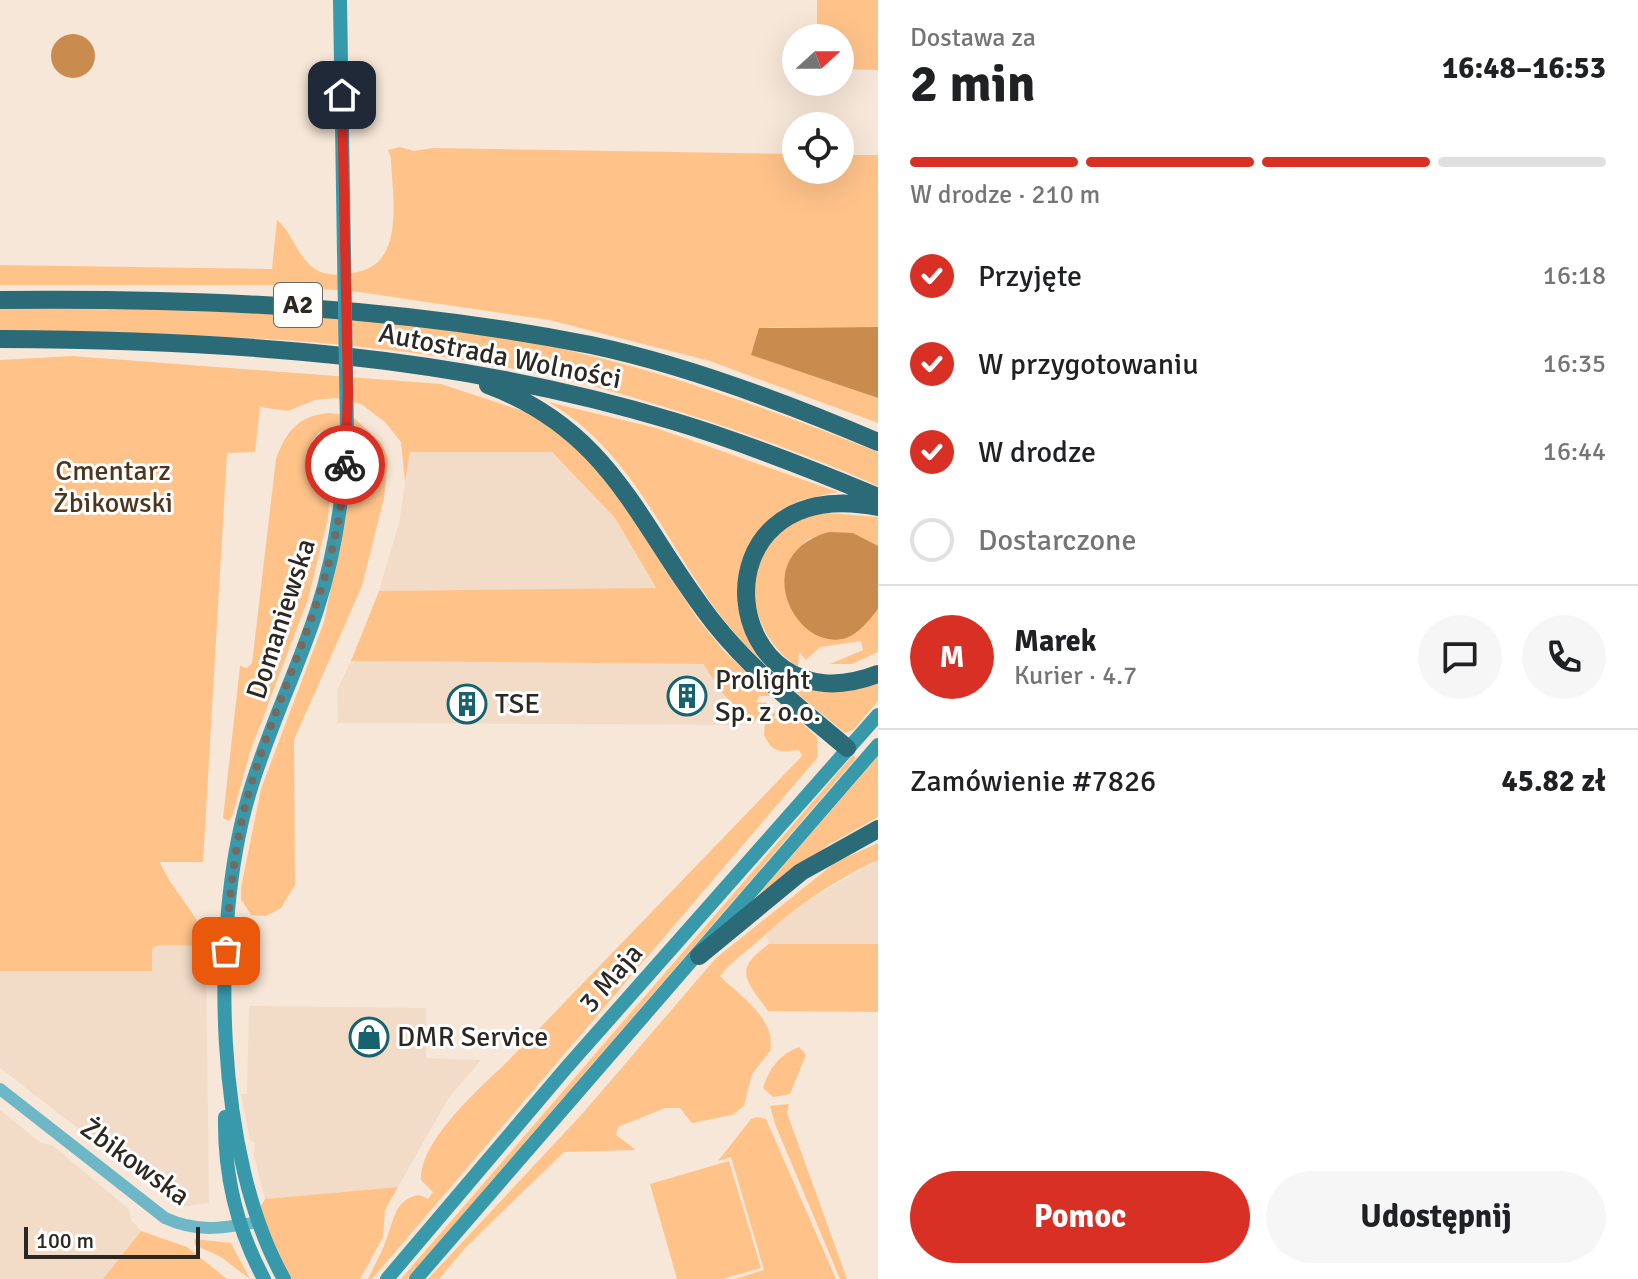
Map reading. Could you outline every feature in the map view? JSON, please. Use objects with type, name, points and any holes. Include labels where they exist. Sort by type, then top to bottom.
[{"type":"highway","name":"Autostrada Wolności","points":[[0,300],[215,301],[306,305],[486,327],[636,357],[744,391],[878,442]]},
{"type":"highway","name":"Autostrada Wolności","points":[[0,339],[238,346],[444,369],[545,389],[673,421],[799,464],[878,497]]},
{"type":"highway","points":[[444,369],[536,408],[570,432],[609,468],[727,638],[847,748]]},
{"type":"highway","points":[[878,507],[835,502],[811,505],[790,514],[774,526],[754,553],[745,596],[750,625],[760,645],[795,675],[834,684],[878,674]]},
{"type":"highway","points":[[699,956],[801,872],[878,829]]},
{"type":"main road","name":"Domaniewska","points":[[284,1279],[258,1222],[229,1105],[226,951],[241,831],[269,733],[329,570],[344,480],[347,431],[340,0]]},
{"type":"main road","name":"3 Maja","points":[[387,1279],[566,1068],[878,715]]},
{"type":"main road","name":"3 Maja","points":[[416,1279],[699,956],[878,743]]},
{"type":"main road","points":[[847,748],[878,743]]},
{"type":"main road","name":"Domaniewska","points":[[229,1105],[225,1118],[225,1148],[239,1225],[264,1279]]},
{"type":"street","name":"Żbikowska","points":[[0,1089],[165,1218],[187,1228],[203,1230],[258,1222]]},
{"type":"shaded area","points":[[73,34],[89,40],[95,56],[89,72],[73,78],[57,72],[51,56],[57,40]]},
{"type":"shaded area","points":[[878,327],[878,398],[751,355],[759,328]]},
{"type":"shaded area","points":[[410,452],[552,452],[615,518],[656,589],[379,591],[399,523]]},
{"type":"shaded area","points":[[829,532],[853,533],[878,546],[878,609],[860,630],[846,638],[827,639],[810,631],[796,618],[787,600],[784,580],[789,561],[804,544]]},
{"type":"shaded area","points":[[351,661],[703,664],[742,725],[338,723],[337,690]]},
{"type":"shaded area","points":[[878,860],[878,944],[769,944],[766,935],[785,914]]},
{"type":"shaded area","points":[[160,945],[206,946],[209,1203],[180,1207],[0,1068],[0,971],[151,971],[152,948]]},
{"type":"shaded area","points":[[249,1006],[426,1008],[426,1058],[481,1060],[448,1099],[398,1187],[265,1199],[254,1156],[255,1143],[250,1140],[241,1094],[247,1094]]},
{"type":"shaded area","points":[[0,1110],[41,1143],[52,1145],[129,1209],[131,1220],[141,1231],[103,1279],[0,1279]]},
{"type":"green space","points":[[817,0],[878,0],[878,70],[854,69],[854,24],[817,24]]},
{"type":"green space","points":[[400,147],[414,151],[433,148],[782,154],[782,184],[854,184],[854,155],[878,155],[878,327],[768,327],[752,355],[878,398],[878,423],[710,361],[549,320],[359,292],[273,285],[0,285],[0,265],[272,269],[277,220],[303,258],[319,271],[342,274],[369,268],[381,258],[389,245],[392,228],[394,210],[388,150]]},
{"type":"green space","points":[[0,308],[285,312],[427,325],[567,350],[685,382],[878,452],[878,486],[726,427],[632,397],[478,362],[399,351],[238,337],[0,331]]},
{"type":"green space","name":"Cmentarz Żbikowski","points":[[72,356],[441,384],[529,413],[572,443],[604,476],[697,618],[723,650],[771,696],[760,696],[756,702],[767,703],[753,724],[722,693],[703,664],[351,661],[379,591],[656,588],[615,518],[552,452],[410,452],[405,482],[401,442],[385,422],[361,404],[336,398],[315,400],[288,411],[260,407],[255,452],[227,453],[203,862],[160,862],[198,923],[206,946],[160,945],[152,948],[152,971],[0,971],[0,360]]},
{"type":"green space","points":[[548,402],[656,428],[838,492],[801,500],[779,511],[761,530],[743,564],[741,618],[752,641],[818,689],[845,691],[878,682],[878,701],[853,730],[845,733],[783,681],[740,639],[706,595],[627,474],[578,423]]},
{"type":"green space","points":[[330,413],[352,416],[382,444],[388,459],[384,498],[362,586],[294,740],[295,885],[281,908],[266,916],[251,915],[241,899],[241,888],[261,789],[324,622],[358,454],[379,454],[376,441],[352,426],[319,432],[312,441],[313,453],[333,453],[328,518],[308,599],[250,752],[232,817],[228,821],[223,818],[240,666],[247,668],[252,663],[276,459],[289,433],[301,421]]},
{"type":"green space","points":[[816,512],[878,517],[878,546],[810,538],[794,557],[786,576],[787,597],[799,620],[856,633],[878,609],[878,652],[852,664],[830,664],[863,650],[861,641],[820,647],[806,660],[799,652],[798,667],[769,638],[755,602],[759,564],[768,546],[787,527]]},
{"type":"green space","points":[[785,708],[817,737],[818,757],[372,1279],[368,1279],[400,1205],[419,1195],[428,1199],[433,1192],[421,1180],[423,1165],[430,1148],[454,1116],[802,756],[799,750],[774,749],[764,735],[765,723],[776,710],[774,718],[779,719]]},
{"type":"green space","points":[[853,755],[856,758],[407,1279],[401,1279]]},
{"type":"green space","points":[[878,756],[878,817],[830,844],[758,895]]},
{"type":"green space","points":[[878,843],[878,860],[806,902],[720,976],[755,1009],[768,1028],[771,1039],[770,1051],[752,1074],[744,1106],[732,1115],[692,1123],[680,1108],[665,1108],[618,1127],[616,1135],[636,1150],[564,1152],[465,1248],[439,1279],[428,1279],[583,1113],[716,958],[836,862]]},
{"type":"green space","points":[[769,944],[878,944],[878,1012],[768,1011],[746,976],[750,961]]},
{"type":"green space","points":[[799,1047],[806,1055],[790,1094],[773,1097],[763,1088],[768,1074],[781,1058]]},
{"type":"green space","points":[[789,1104],[787,1113],[847,1279],[840,1279],[775,1124],[770,1106]]},
{"type":"green space","points":[[751,1119],[766,1119],[836,1279],[735,1279],[764,1270],[731,1157],[718,1161]]},
{"type":"green space","points":[[729,1161],[761,1268],[723,1279],[677,1279],[650,1184]]},
{"type":"green space","points":[[398,1187],[385,1210],[383,1237],[360,1279],[290,1279],[259,1209],[265,1199]]},
{"type":"green space","points":[[141,1231],[187,1247],[227,1279],[103,1279]]},
{"type":"green space","points":[[194,1239],[231,1243],[250,1279],[221,1257],[195,1245]]},
{"type":"way so far","points":[[226,951],[233,879],[247,800],[329,570],[345,465]]},
{"type":"place","name":"Prolight Sp. z o.o.","points":[[687,696]]},
{"type":"place","name":"TSE","points":[[467,704]]},
{"type":"place","name":"DMR Service","points":[[369,1037]]},
{"type":"route","points":[[342,95],[348,393],[345,465]]}]
